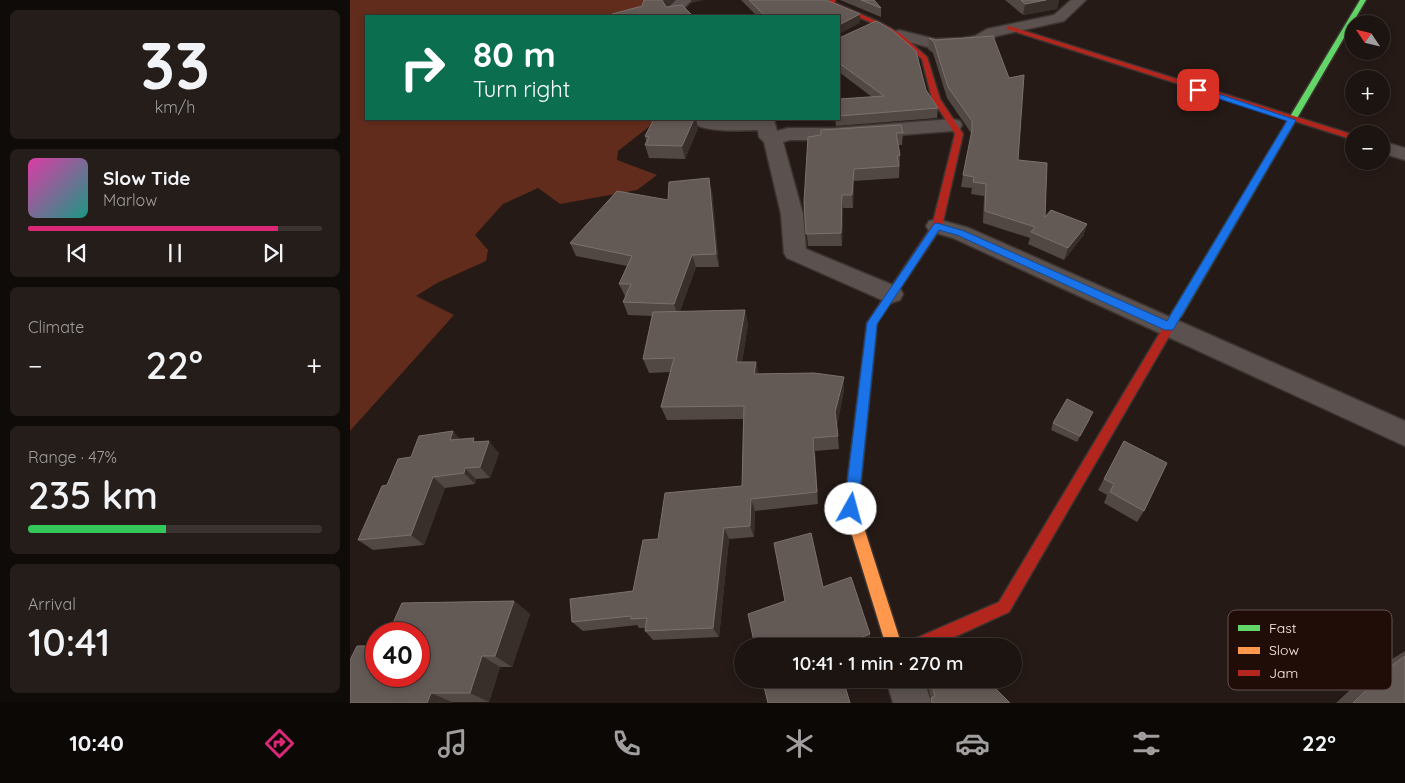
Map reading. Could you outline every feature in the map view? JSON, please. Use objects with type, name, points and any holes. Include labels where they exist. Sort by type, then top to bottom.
[{"type":"street","points":[[676,15],[673,10],[685,0]]},
{"type":"street","points":[[832,0],[832,4],[879,24],[899,36],[925,58],[936,100],[958,134],[937,226],[872,323],[851,509],[891,638]]},
{"type":"street","points":[[899,36],[935,44],[963,43],[992,32],[1059,18],[1079,0]]},
{"type":"street","points":[[936,638],[1004,607],[1363,0]]},
{"type":"street","points":[[862,30],[879,24]]},
{"type":"street","points":[[1010,28],[1292,120],[1345,135]]},
{"type":"street","points":[[701,120],[714,124],[767,124],[768,137],[773,139],[788,134],[833,134],[953,125]]},
{"type":"street","points":[[773,139],[792,214],[795,253],[891,294]]},
{"type":"street","points":[[1390,149],[1405,154]]},
{"type":"street","points":[[937,226],[961,233],[1405,434]]},
{"type":"street","points":[[908,688],[912,703]]},
{"type":"shaded area","points":[[350,0],[653,0],[648,7],[623,15],[365,15],[365,120],[652,120],[655,122],[618,151],[617,160],[657,175],[637,190],[560,204],[538,188],[503,204],[475,235],[488,250],[486,261],[437,283],[416,296],[454,315],[350,431]]},
{"type":"building","points":[[644,0],[662,0],[666,7],[682,5],[692,15],[612,14],[642,6]]},
{"type":"building","points":[[749,0],[826,0],[860,14],[840,24],[840,15],[764,15]]},
{"type":"building","points":[[861,0],[874,0],[881,8]]},
{"type":"building","points":[[1021,0],[1046,0],[1025,4]]},
{"type":"building","points":[[876,21],[892,30],[916,51],[926,90],[938,108],[840,116],[840,99],[884,96],[840,64],[840,38]]},
{"type":"building","points":[[993,36],[1009,78],[1024,75],[1018,160],[1047,163],[1045,217],[1051,210],[1087,224],[1068,248],[1031,232],[1035,227],[985,211],[986,184],[973,182],[974,177],[963,175],[972,121],[948,87],[934,42],[929,38],[936,40]]},
{"type":"building","points":[[653,120],[694,120],[682,146],[645,145],[649,137],[645,136]]},
{"type":"building","points":[[901,125],[903,133],[896,133],[900,155],[897,156],[899,166],[854,169],[852,195],[842,195],[841,233],[806,234],[804,202],[808,137],[821,135],[821,130]]},
{"type":"building","points":[[709,178],[716,254],[692,255],[674,304],[623,302],[631,284],[619,284],[632,256],[570,243],[617,191],[668,200],[669,182]]},
{"type":"building","points":[[745,310],[736,362],[756,362],[754,374],[814,373],[844,377],[835,412],[838,436],[813,438],[817,492],[751,499],[750,526],[724,528],[713,628],[645,631],[647,618],[631,619],[631,616],[572,622],[570,599],[633,591],[643,540],[658,539],[665,493],[742,486],[744,406],[661,407],[674,358],[643,359],[653,312]]},
{"type":"building","points":[[1067,399],[1093,412],[1080,436],[1053,423]]},
{"type":"building","points":[[453,431],[450,440],[474,438],[473,442],[489,441],[480,467],[465,468],[464,473],[433,477],[411,535],[358,540],[382,486],[387,485],[398,459],[411,457],[419,436]]},
{"type":"building","points":[[1124,441],[1167,463],[1144,511],[1110,492],[1114,484],[1104,479]]},
{"type":"building","points":[[811,533],[823,587],[851,577],[870,634],[860,638],[753,638],[748,614],[785,601],[774,543]]},
{"type":"building","points":[[514,601],[495,656],[482,656],[470,693],[431,693],[427,703],[350,703],[350,660],[357,646],[365,646],[365,687],[430,687],[430,622],[393,622],[402,603]]},
{"type":"building","points":[[1405,656],[1405,703],[1353,703],[1367,690],[1392,690],[1392,666]]},
{"type":"building","points":[[764,688],[846,688],[850,703],[768,703]]},
{"type":"building","points":[[933,688],[995,688],[1010,703],[932,703],[931,698],[935,696]]},
{"type":"traffic: fast","points":[[1177,314],[1363,0]]},
{"type":"traffic: slow","points":[[871,332],[851,509],[891,638]]},
{"type":"traffic: jam","points":[[832,0],[832,4],[879,24],[899,35],[925,58],[936,99],[959,134],[937,226],[872,323],[871,332]]},
{"type":"traffic: jam","points":[[1009,28],[1345,135]]},
{"type":"traffic: jam","points":[[936,638],[1004,607],[1177,314]]},
{"type":"route","points":[[851,509],[872,323],[937,226],[961,233],[1169,327],[1292,120],[1198,90]]}]
